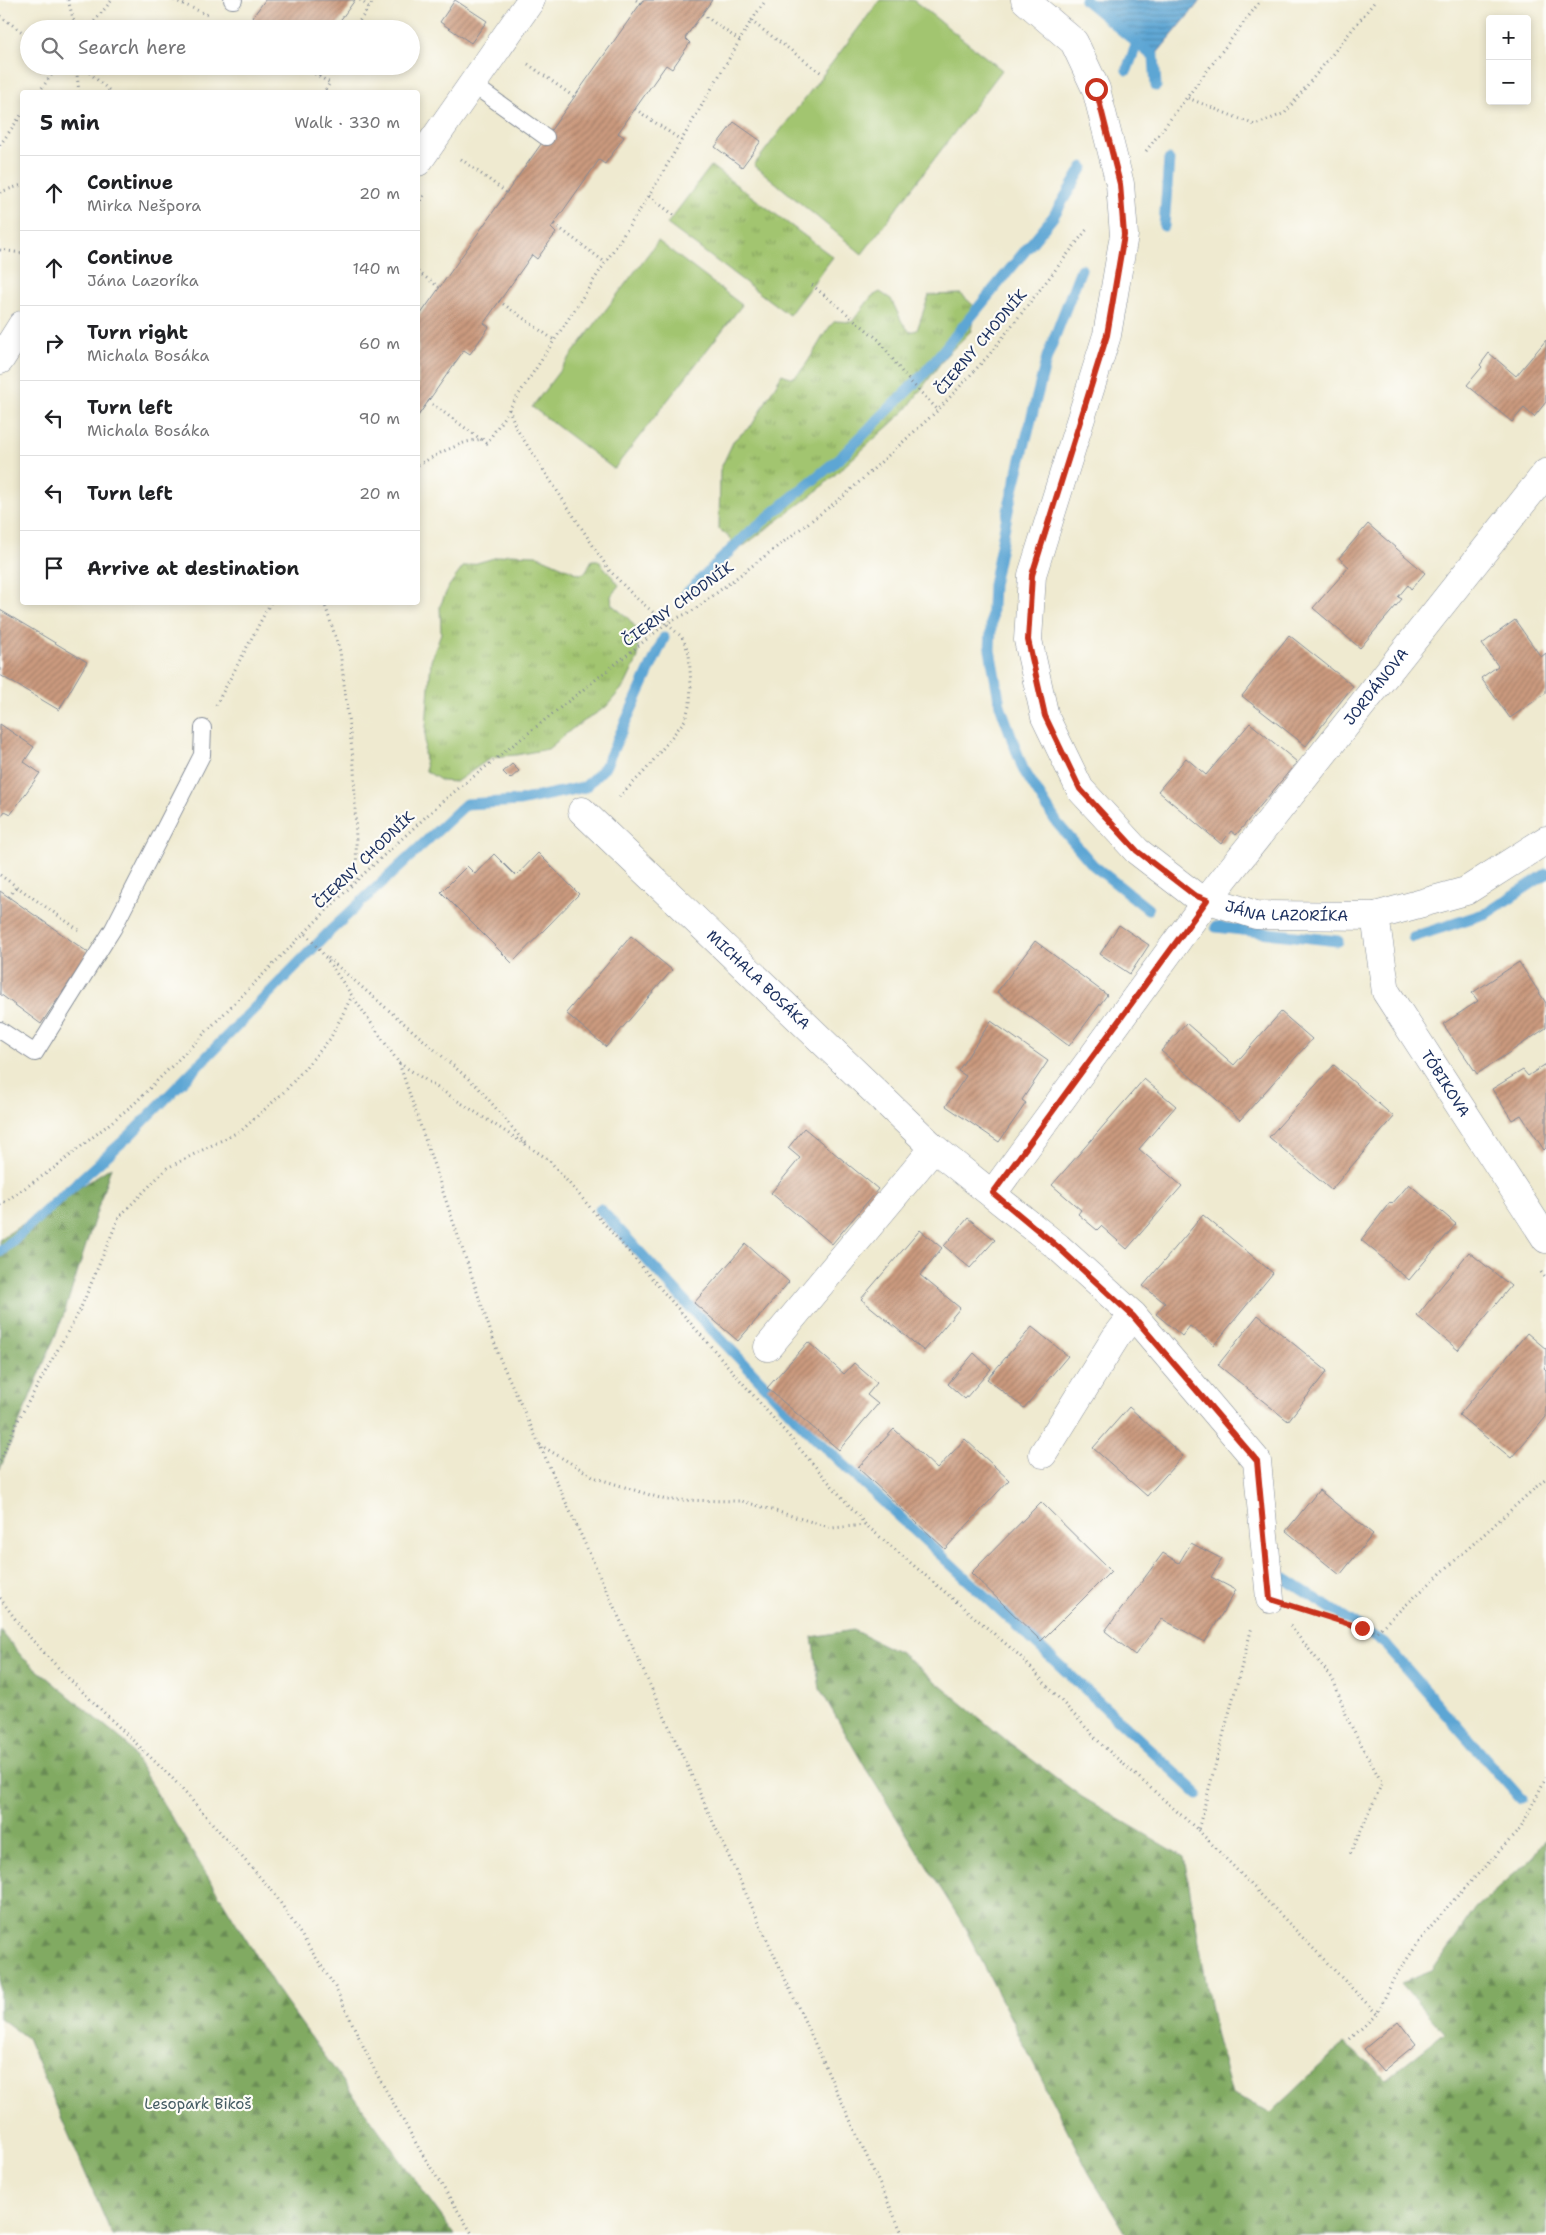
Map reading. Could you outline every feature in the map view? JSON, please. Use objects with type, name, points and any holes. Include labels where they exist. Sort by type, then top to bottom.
[{"type":"street","points":[[420,159],[531,0]]},
{"type":"street","name":"JÁNA LAZORÍKA","points":[[1025,0],[1074,42],[1096,89],[1120,184],[1124,235],[1108,326],[1032,575],[1028,640],[1045,716],[1080,789],[1137,851],[1194,895],[1256,915],[1375,916],[1466,891],[1546,840]]},
{"type":"street","points":[[0,360],[20,327]]},
{"type":"street","name":"JORDÁNOVA","points":[[1207,900],[1546,473]]},
{"type":"street","name":"MICHALA BOSÁKA","points":[[592,816],[934,1148],[993,1193],[1058,1247],[1133,1316],[1257,1461],[1270,1599]]},
{"type":"street","points":[[993,1193],[1207,900]]},
{"type":"street","name":"TÓBIKOVA","points":[[1375,916],[1386,992],[1546,1239]]},
{"type":"street","points":[[768,1347],[934,1148]]},
{"type":"street","points":[[1043,1454],[1116,1337],[1133,1316]]},
{"type":"lane","points":[[472,84],[546,137]]},
{"type":"lane","points":[[0,1030],[35,1053],[102,946],[202,755],[203,728]]},
{"type":"path","points":[[68,0],[74,20]]},
{"type":"path","points":[[95,20],[112,0]]},
{"type":"path","points":[[174,0],[216,18]]},
{"type":"path","points":[[360,0],[369,7]]},
{"type":"path","points":[[360,20],[374,0]]},
{"type":"path","points":[[636,0],[641,3]]},
{"type":"path","points":[[428,401],[487,443],[649,196],[751,21],[766,0]]},
{"type":"path","points":[[1120,184],[1188,98],[1261,0]]},
{"type":"path","points":[[1188,98],[1255,125],[1286,113],[1376,0]]},
{"type":"path","points":[[702,14],[740,41]]},
{"type":"path","points":[[0,16],[20,30]]},
{"type":"path","points":[[751,21],[823,74]]},
{"type":"path","points":[[520,58],[574,97]]},
{"type":"path","points":[[40,90],[51,75]]},
{"type":"path","points":[[77,75],[79,90]]},
{"type":"path","points":[[92,75],[109,90]]},
{"type":"path","points":[[319,76],[330,83],[325,90]]},
{"type":"path","points":[[635,109],[681,140]]},
{"type":"path","points":[[0,145],[20,117]]},
{"type":"path","points":[[454,154],[507,193]]},
{"type":"path","points":[[0,192],[20,186]]},
{"type":"path","points":[[649,196],[674,215]]},
{"type":"path","points":[[554,224],[606,263]]},
{"type":"path","name":"ČIERNY CHODNÍK","points":[[0,1205],[57,1166],[135,1103],[306,934],[357,880],[444,800],[667,623],[694,610],[845,496],[938,410],[989,355],[1090,226]]},
{"type":"path","points":[[0,250],[20,253]]},
{"type":"path","points":[[420,274],[439,288]]},
{"type":"path","points":[[812,285],[879,340],[904,375],[938,410]]},
{"type":"path","points":[[499,301],[554,340]]},
{"type":"path","points":[[509,409],[516,428],[610,570],[634,596],[682,637],[689,653],[690,703],[685,720],[645,771],[592,816]]},
{"type":"path","points":[[420,464],[466,442],[482,439]]},
{"type":"path","points":[[203,728],[269,605]]},
{"type":"path","points":[[325,605],[340,651],[354,766],[357,880]]},
{"type":"path","points":[[0,875],[102,946]]},
{"type":"path","points":[[8,897],[16,887]]},
{"type":"path","points":[[306,934],[324,954],[478,1087],[528,1147]]},
{"type":"path","points":[[324,954],[399,1063],[500,1359],[902,2235]]},
{"type":"path","points":[[0,1461],[16,1424],[80,1310],[119,1217],[167,1168],[242,1130],[286,1090],[330,1039],[352,996]]},
{"type":"path","points":[[399,1063],[548,1159],[866,1525],[1019,1655],[1102,1745],[1198,1830],[1377,2014]]},
{"type":"path","points":[[539,1445],[596,1478],[666,1500],[742,1501],[832,1528],[866,1525]]},
{"type":"path","points":[[1198,1830],[1240,1678],[1259,1596],[1376,1632],[1546,1478]]},
{"type":"path","points":[[0,1598],[24,1631],[64,1674],[173,1778],[274,1893],[335,1987],[375,2070],[421,2152],[473,2235]]},
{"type":"path","points":[[1270,1599],[1303,1644],[1333,1679],[1348,1720],[1382,1783],[1349,1857]]},
{"type":"path","points":[[1350,2039],[1377,2014],[1394,1978],[1421,1939],[1450,1904],[1521,1828],[1546,1777]]},
{"type":"green space","points":[[880,0],[913,0],[1002,70],[862,254],[754,165]]},
{"type":"green space","points":[[711,166],[833,257],[789,315],[667,224]]},
{"type":"green space","points":[[658,241],[742,305],[614,469],[532,407]]},
{"type":"green space","points":[[880,292],[891,299],[902,322],[910,332],[917,330],[929,295],[961,294],[975,307],[971,331],[945,357],[906,410],[818,490],[737,551],[728,536],[719,529],[720,470],[734,440],[752,425],[782,374],[792,378],[798,374],[835,321],[852,322],[871,297]]},
{"type":"green space","points":[[508,554],[536,555],[579,574],[585,573],[592,560],[598,560],[619,585],[611,596],[612,605],[627,617],[638,630],[638,658],[625,685],[606,707],[572,729],[548,749],[492,757],[456,782],[442,781],[426,771],[424,753],[431,661],[441,633],[440,606],[449,586],[463,567]]},
{"type":"green space","points":[[111,1167],[63,1317],[0,1469],[0,1239]]},
{"type":"green space","name":"Lesopark Bikoš","points":[[0,1630],[23,1658],[126,1743],[279,1993],[455,2235],[112,2235],[27,2038],[0,2018]]},
{"type":"green space","points":[[853,1630],[902,1654],[1011,1744],[1082,1797],[1184,1857],[1215,2032],[1232,2095],[1271,2112],[1344,2043],[1387,2079],[1445,2033],[1401,1983],[1432,1971],[1476,1908],[1534,1856],[1546,1839],[1546,2235],[1127,2235],[1089,2173],[963,1924],[866,1769],[820,1689],[812,1637]]},
{"type":"water","points":[[1085,0],[1201,0],[1154,57]]},
{"type":"building","points":[[265,0],[355,0],[341,20],[255,20],[252,18]]},
{"type":"building","points":[[455,0],[487,21],[471,43],[440,22]]},
{"type":"building","points":[[643,0],[712,0],[685,38],[690,43],[672,69],[666,65],[618,133],[624,137],[605,164],[599,160],[551,228],[556,233],[537,259],[532,255],[484,323],[489,327],[470,354],[464,350],[420,413],[420,315]]},
{"type":"building","points":[[734,122],[761,141],[742,167],[715,147]]},
{"type":"building","points":[[1546,340],[1546,402],[1534,417],[1524,408],[1512,422],[1467,385],[1482,367],[1480,365],[1489,353],[1516,376]]},
{"type":"building","points":[[1368,524],[1425,573],[1411,589],[1408,585],[1398,597],[1402,599],[1360,648],[1313,608],[1349,567],[1339,558]]},
{"type":"building","points":[[0,610],[87,662],[59,710],[0,675]]},
{"type":"building","points":[[1515,620],[1541,657],[1546,653],[1546,693],[1510,718],[1481,678],[1498,666],[1482,644]]},
{"type":"building","points":[[1289,635],[1353,686],[1306,746],[1242,696]]},
{"type":"building","points":[[1250,723],[1297,762],[1236,835],[1231,831],[1221,844],[1158,791],[1186,758],[1206,775]]},
{"type":"building","points":[[0,724],[34,747],[24,762],[40,773],[11,814],[5,811],[0,818]]},
{"type":"building","points":[[512,764],[519,771],[510,779],[503,772]]},
{"type":"building","points":[[538,853],[579,894],[512,963],[441,892],[467,866],[475,874],[494,854],[516,876]]},
{"type":"building","points":[[0,891],[89,953],[41,1024],[0,994]]},
{"type":"building","points":[[1119,925],[1149,945],[1130,974],[1100,954]]},
{"type":"building","points":[[631,936],[672,970],[606,1047],[566,1013]]},
{"type":"building","points":[[1035,941],[1107,995],[1069,1046],[997,992]]},
{"type":"building","points":[[1519,962],[1546,1003],[1546,1028],[1477,1074],[1443,1024],[1478,1001],[1472,993]]},
{"type":"building","points":[[1281,1012],[1312,1039],[1240,1120],[1161,1051],[1186,1023],[1234,1065]]},
{"type":"building","points":[[991,1021],[1048,1061],[1022,1100],[1026,1103],[999,1142],[946,1106],[966,1076],[958,1071]]},
{"type":"building","points":[[1546,1064],[1546,1148],[1544,1150],[1521,1115],[1512,1120],[1492,1089],[1523,1070],[1528,1076]]},
{"type":"building","points":[[1334,1065],[1394,1117],[1331,1190],[1269,1137]]},
{"type":"building","points":[[1144,1079],[1176,1106],[1139,1149],[1182,1186],[1127,1249],[1101,1226],[1097,1230],[1078,1214],[1081,1210],[1052,1185]]},
{"type":"building","points":[[804,1128],[878,1189],[832,1244],[771,1193],[800,1158],[788,1148]]},
{"type":"building","points":[[1409,1184],[1456,1224],[1409,1280],[1361,1240],[1390,1202],[1392,1204]]},
{"type":"building","points":[[1203,1215],[1273,1273],[1214,1345],[1190,1326],[1182,1336],[1156,1314],[1165,1303],[1143,1286]]},
{"type":"building","points":[[968,1218],[995,1240],[970,1268],[944,1246]]},
{"type":"building","points":[[920,1230],[942,1248],[920,1275],[960,1308],[924,1351],[861,1299]]},
{"type":"building","points":[[746,1244],[789,1282],[738,1341],[694,1303]]},
{"type":"building","points":[[1469,1252],[1511,1286],[1458,1350],[1417,1316]]},
{"type":"building","points":[[1258,1315],[1327,1371],[1288,1421],[1218,1365]]},
{"type":"building","points":[[1032,1327],[1068,1356],[1024,1408],[987,1379]]},
{"type":"building","points":[[1527,1333],[1546,1349],[1546,1365],[1544,1368],[1546,1370],[1546,1417],[1511,1458],[1459,1415]]},
{"type":"building","points":[[808,1342],[844,1374],[854,1363],[877,1383],[867,1395],[878,1404],[839,1450],[767,1388]]},
{"type":"building","points":[[974,1353],[991,1369],[965,1399],[948,1384]]},
{"type":"building","points":[[1129,1407],[1183,1456],[1147,1496],[1093,1448]]},
{"type":"building","points":[[894,1429],[937,1469],[965,1439],[1009,1480],[945,1549],[858,1468]]},
{"type":"building","points":[[1319,1490],[1373,1534],[1340,1575],[1286,1531]]},
{"type":"building","points":[[1041,1502],[1111,1571],[1041,1641],[971,1573]]},
{"type":"building","points":[[1191,1543],[1222,1559],[1211,1577],[1236,1590],[1205,1642],[1162,1619],[1135,1655],[1105,1631],[1163,1553],[1179,1563]]},
{"type":"building","points":[[1398,2021],[1416,2044],[1383,2071],[1364,2049]]},
{"type":"waterway","points":[[1085,0],[1154,57],[1156,86]]},
{"type":"waterway","points":[[1127,70],[1137,43]]},
{"type":"waterway","points":[[1164,226],[1169,160]]},
{"type":"waterway","points":[[685,595],[745,536],[841,457],[923,375],[1053,217],[1083,167]]},
{"type":"waterway","points":[[1081,269],[1047,357],[1009,506],[993,585],[990,650],[1000,705],[1023,769],[1057,823],[1093,865],[1148,909]]},
{"type":"waterway","points":[[0,1252],[130,1135],[329,932],[466,804],[519,801],[585,787],[605,767],[664,638]]},
{"type":"waterway","points":[[1413,937],[1487,913],[1546,874]]},
{"type":"waterway","points":[[1216,927],[1338,941]]},
{"type":"waterway","points":[[600,1209],[816,1439],[1198,1794]]},
{"type":"waterway","points":[[1279,1575],[1383,1642],[1521,1799]]},
{"type":"route","points":[[1096,89],[1120,184],[1124,235],[1107,335],[1032,575],[1028,640],[1045,716],[1080,789],[1137,851],[1194,895],[1207,900],[993,1193],[1058,1247],[1133,1316],[1257,1461],[1270,1599],[1362,1628]]}]
